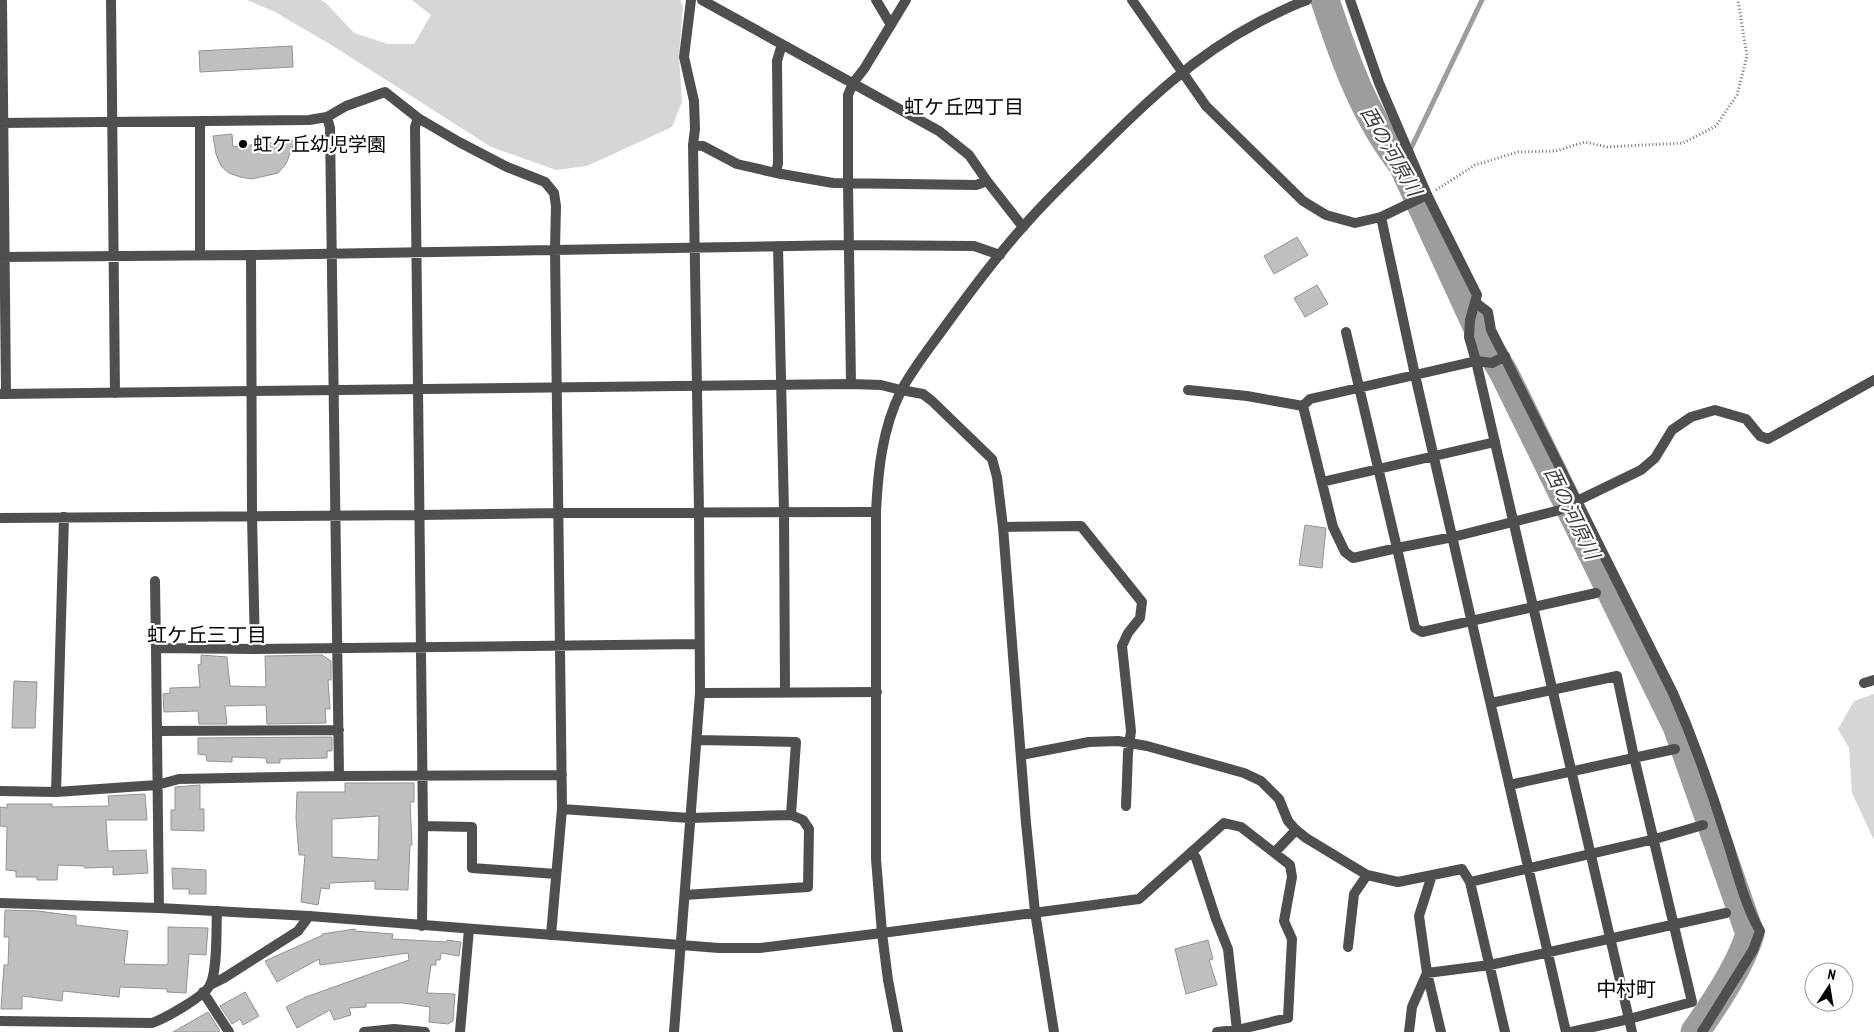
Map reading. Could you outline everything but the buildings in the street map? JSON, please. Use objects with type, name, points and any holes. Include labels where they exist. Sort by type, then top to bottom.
[{"type":"street","points":[[2,0],[3,394],[881,385],[923,394],[992,459],[997,478],[1003,527],[1035,912],[1054,1032]]},
{"type":"street","points":[[111,0],[115,392]]},
{"type":"street","points":[[674,1032],[700,693],[693,145],[695,129],[694,101],[684,57],[691,0]]},
{"type":"street","points":[[702,0],[939,131],[969,155],[1023,226]]},
{"type":"street","points":[[876,0],[891,25]]},
{"type":"street","points":[[851,384],[848,95],[853,82],[906,0]]},
{"type":"street","points":[[1132,0],[1206,106],[1303,200],[1326,215],[1354,222],[1381,218],[1427,195]]},
{"type":"street","points":[[898,1032],[888,980],[882,933],[876,859],[876,512],[879,467],[889,420],[901,390],[964,299],[1023,226],[1135,113],[1181,72],[1235,35],[1292,5],[1307,0]]},
{"type":"street","points":[[1350,0],[1379,83],[1427,195],[1477,295],[1470,320],[1469,337],[1514,522],[1632,1032]]},
{"type":"street","points":[[776,174],[778,163],[778,61],[782,44]]},
{"type":"street","points":[[1,123],[309,120],[327,117],[346,106],[386,92],[418,118],[507,167],[545,182],[554,193],[556,206],[562,809],[551,935]]},
{"type":"street","points":[[327,117],[330,128],[333,253],[339,776]]},
{"type":"street","points":[[418,118],[415,127],[423,777],[422,926]]},
{"type":"street","points":[[200,122],[200,255]]},
{"type":"street","points":[[693,145],[703,146],[737,164],[776,174],[848,184],[976,185],[987,181]]},
{"type":"street","points":[[1381,218],[1415,375],[1566,1032]]},
{"type":"street","points":[[2,257],[250,255],[850,245],[974,246],[1000,255]]},
{"type":"street","points":[[778,246],[786,692]]},
{"type":"street","points":[[250,255],[255,649]]},
{"type":"street","points":[[1475,305],[1488,312],[1499,359],[1528,406],[1577,500],[1680,708],[1722,823],[1750,911],[1760,931],[1754,950],[1702,1032]]},
{"type":"street","points":[[1346,332],[1415,628],[1422,632],[1596,593]]},
{"type":"street","points":[[1303,406],[1310,399],[1476,360],[1499,359]]},
{"type":"street","points":[[1577,500],[1641,470],[1655,458],[1672,430],[1692,417],[1715,410],[1746,419],[1760,436],[1768,439],[1874,380]]},
{"type":"street","points":[[1188,390],[1247,396],[1303,406]]},
{"type":"street","points":[[1303,406],[1333,527],[1345,552],[1353,558],[1454,538],[1560,510]]},
{"type":"street","points":[[1322,482],[1495,442]]},
{"type":"street","points":[[0,518],[335,516],[558,512],[876,512]]},
{"type":"street","points":[[56,792],[64,517]]},
{"type":"street","points":[[1003,527],[1081,526],[1142,602],[1140,618],[1128,633],[1122,646],[1131,731],[1126,806]]},
{"type":"street","points":[[155,580],[159,908]]},
{"type":"street","points":[[156,648],[255,649],[699,644]]},
{"type":"street","points":[[1491,703],[1617,676],[1634,757],[1655,839],[1692,1002],[1571,1032]]},
{"type":"street","points":[[700,693],[877,692]]},
{"type":"street","points":[[158,731],[339,730]]},
{"type":"street","points":[[696,740],[796,742],[791,815]]},
{"type":"street","points":[[1021,755],[1089,742],[1118,740],[1130,742],[1244,773],[1261,782],[1279,800],[1288,821],[1296,830],[1367,875],[1398,882],[1418,880],[1462,869],[1470,882],[1505,1032]]},
{"type":"street","points":[[1509,785],[1675,749]]},
{"type":"street","points":[[0,792],[56,792],[157,784],[179,779],[562,775]]},
{"type":"street","points":[[562,809],[689,818],[791,815],[803,820],[809,829],[808,887],[685,895]]},
{"type":"street","points":[[0,903],[159,908],[309,916],[720,948],[760,948],[1139,899],[1224,824],[1241,827],[1290,865],[1292,877],[1284,921],[1292,939],[1288,1018],[1237,1030],[1217,1032]]},
{"type":"street","points":[[1470,882],[1655,839],[1703,825]]},
{"type":"street","points":[[423,826],[472,828],[472,868],[556,874]]},
{"type":"street","points":[[1275,852],[1296,830]]},
{"type":"street","points":[[1191,852],[1196,858],[1228,949],[1237,1030]]},
{"type":"street","points":[[1348,947],[1354,894],[1367,875]]},
{"type":"street","points":[[1432,875],[1419,916],[1427,974],[1441,1032]]},
{"type":"street","points":[[216,911],[214,972],[207,988],[228,1032]]},
{"type":"street","points":[[1427,974],[1490,965],[1726,913]]},
{"type":"street","points":[[0,1021],[152,1023],[165,1019],[207,988],[298,931],[309,916]]},
{"type":"street","points":[[460,1032],[469,929]]},
{"type":"street","points":[[1409,1032],[1412,1007],[1427,974]]},
{"type":"street","points":[[364,1032],[394,1029],[425,1032]]},
{"type":"path","points":[[1427,195],[1476,165],[1518,152],[1556,151],[1585,142],[1607,146],[1683,143],[1716,126],[1737,95],[1747,56],[1738,0]]},
{"type":"shaded area","points":[[247,0],[321,0],[354,33],[388,44],[414,44],[431,15],[412,0],[680,0],[683,7],[679,55],[682,102],[672,127],[587,166],[556,170],[491,147],[333,46],[275,12]]},
{"type":"shaded area","points":[[1874,694],[1874,840],[1852,793],[1849,748],[1838,729],[1854,701]]},
{"type":"waterway","name":"西の河原川","points":[[1325,0],[1348,65],[1367,107],[1377,127],[1403,165],[1481,335],[1504,373],[1677,726],[1750,934],[1746,947],[1719,997],[1695,1032]]},
{"type":"waterway","points":[[1403,165],[1482,0]]},
{"type":"place","name":"虹ケ丘幼児学園","points":[[243,144]]},
{"type":"district","name":"虹ケ丘四丁目","points":[[964,107]]},
{"type":"district","name":"虹ケ丘三丁目","points":[[207,635]]},
{"type":"district","name":"中村町","points":[[1626,989]]}]
